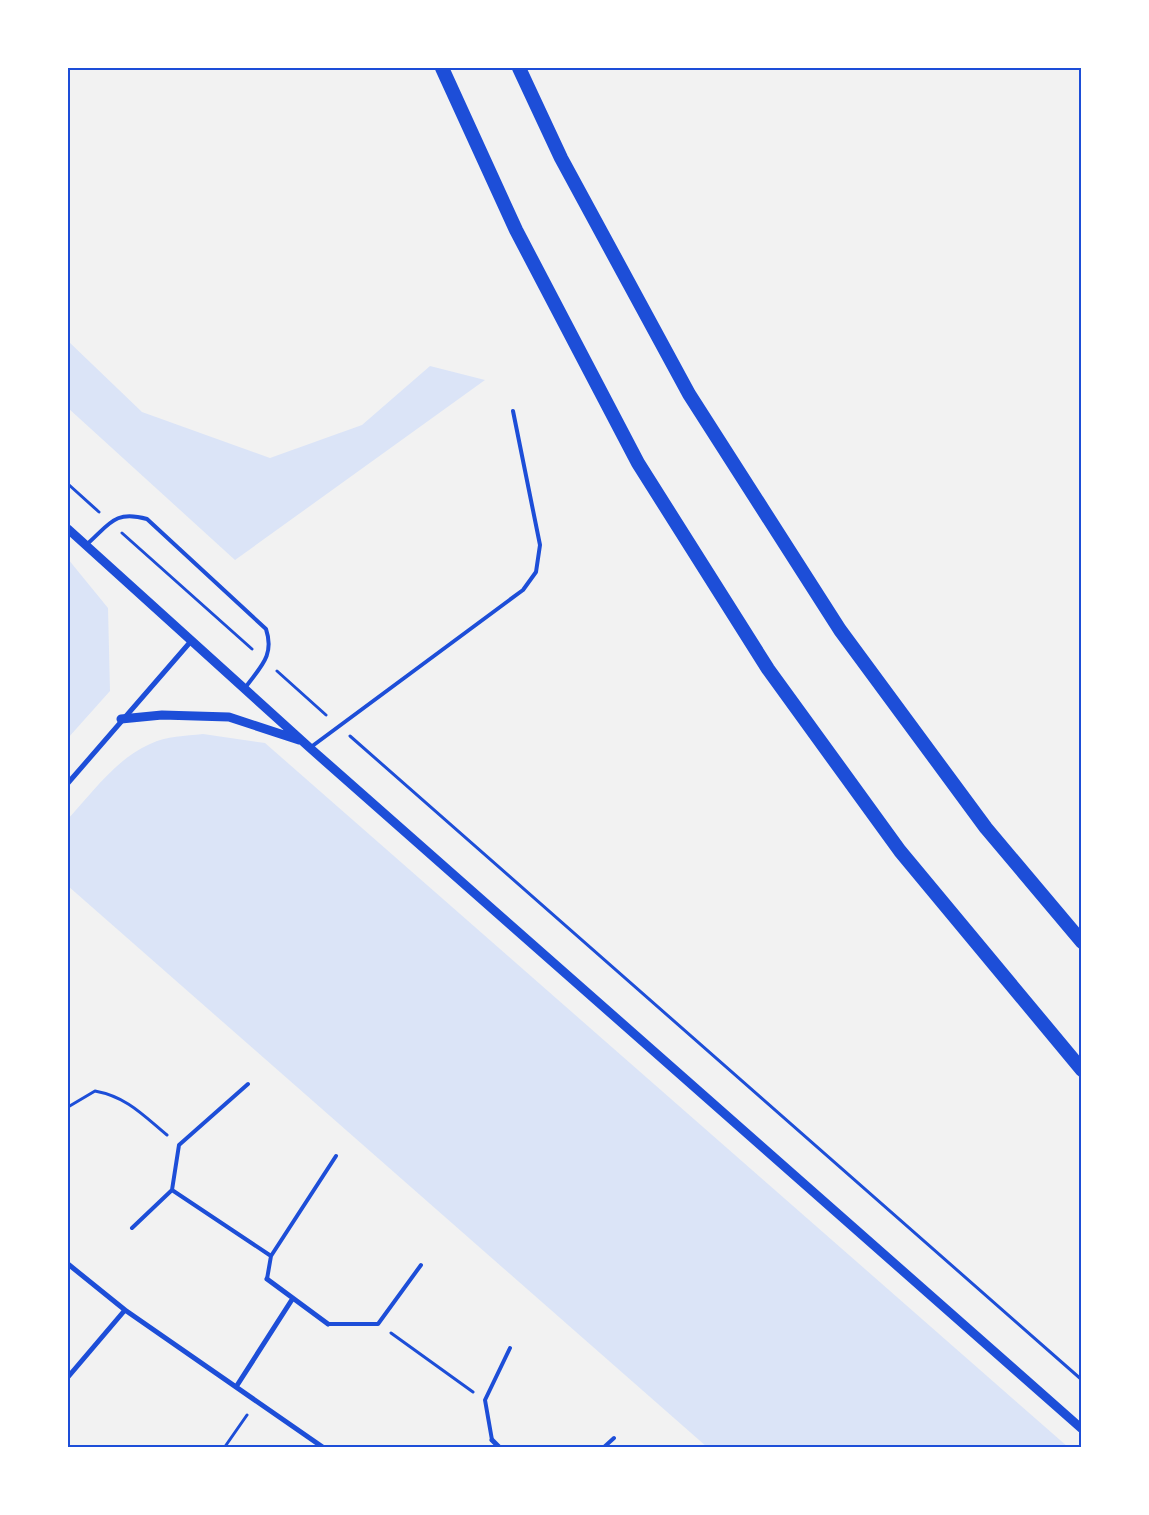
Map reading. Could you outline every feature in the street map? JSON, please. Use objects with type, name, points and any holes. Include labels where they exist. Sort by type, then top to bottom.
[{"type":"highway","points":[[442,68],[516,230],[638,463],[768,670],[900,851],[1082,1070]]},
{"type":"highway","points":[[519,68],[561,158],[689,394],[840,630],[986,828],[1082,942]]},
{"type":"street","points":[[68,529],[310,748],[1082,1429]]},
{"type":"street","points":[[68,783],[192,640]]},
{"type":"street","points":[[122,719],[162,715],[229,717],[302,740]]},
{"type":"street","points":[[68,1264],[124,1310],[324,1448]]},
{"type":"street","points":[[267,1278],[328,1324]]},
{"type":"street","points":[[236,1387],[293,1298]]},
{"type":"street","points":[[68,1377],[124,1310]]},
{"type":"street","points":[[492,1440],[500,1448]]},
{"type":"lane","points":[[310,748],[523,590],[536,572],[540,545],[513,411]]},
{"type":"lane","points":[[86,545],[118,516],[132,515],[147,519],[266,629],[271,643],[265,660],[245,688]]},
{"type":"lane","points":[[132,1228],[172,1190],[179,1145],[248,1084]]},
{"type":"lane","points":[[267,1278],[271,1256],[336,1156]]},
{"type":"lane","points":[[172,1190],[271,1256]]},
{"type":"lane","points":[[328,1324],[378,1324],[421,1265]]},
{"type":"lane","points":[[492,1440],[485,1400],[510,1348]]},
{"type":"lane","points":[[602,1448],[614,1438]]},
{"type":"path","points":[[68,484],[338,726],[1082,1380]]},
{"type":"path","points":[[68,1107],[95,1091],[114,1094],[128,1102],[179,1145]]},
{"type":"path","points":[[378,1324],[485,1400]]},
{"type":"path","points":[[224,1448],[257,1400]]},
{"type":"shaded area","points":[[68,341],[142,412],[270,458],[362,425],[430,366],[485,380],[235,560],[68,408]]},
{"type":"shaded area","points":[[68,559],[108,608],[110,691],[68,738]]},
{"type":"shaded area","points":[[203,734],[265,743],[1068,1447],[707,1447],[68,886],[68,819],[116,767],[138,750],[156,741]]}]
